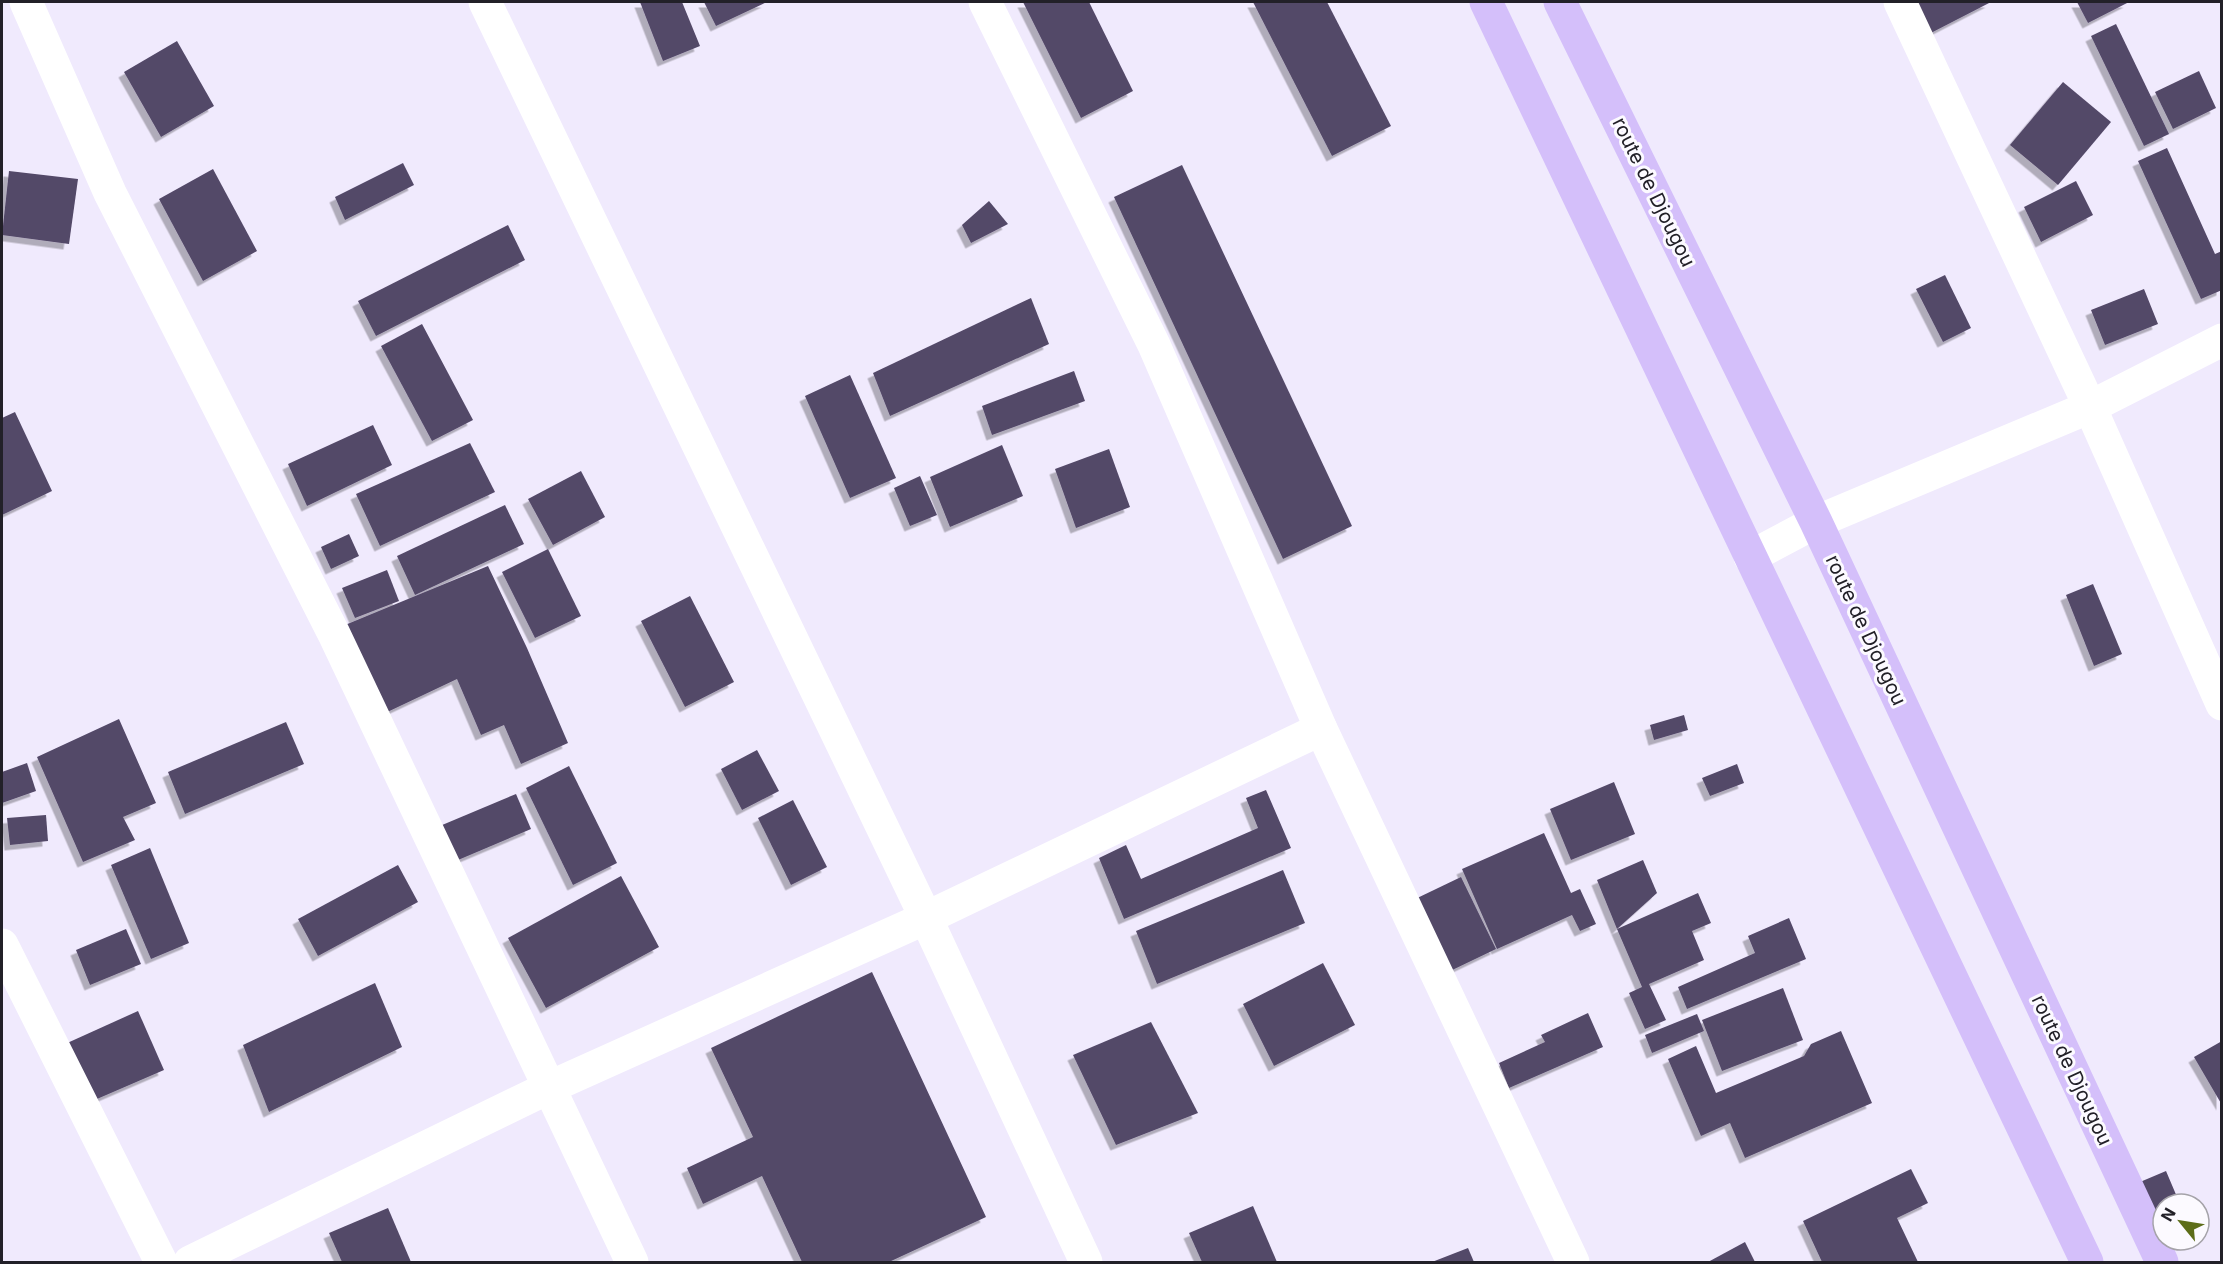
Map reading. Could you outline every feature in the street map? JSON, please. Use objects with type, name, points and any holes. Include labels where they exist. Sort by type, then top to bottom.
[{"type":"highway","points":[[1486,2],[2086,1263]]},
{"type":"highway","name":"route de Djougou","points":[[1560,2],[1816,522],[2162,1263]]},
{"type":"street","points":[[26,2],[110,193],[334,634],[632,1263]]},
{"type":"street","points":[[485,2],[926,918],[1086,1263]]},
{"type":"street","points":[[985,2],[1154,345],[1321,729],[1573,1263]]},
{"type":"street","points":[[1900,2],[2090,407],[2222,704]]},
{"type":"street","points":[[1750,557],[1816,522],[2090,407],[2222,340]]},
{"type":"street","points":[[190,1263],[550,1087],[926,918],[1321,729]]},
{"type":"street","points":[[2,945],[162,1263]]},
{"type":"building","points":[[640,2],[682,2],[700,46],[663,61]]},
{"type":"building","points":[[704,2],[767,2],[716,26]]},
{"type":"building","points":[[1023,2],[1089,2],[1133,91],[1081,118]]},
{"type":"building","points":[[1253,2],[1327,2],[1391,126],[1332,156]]},
{"type":"building","points":[[1911,2],[1991,2],[1927,35]]},
{"type":"building","points":[[2077,2],[2129,2],[2088,23]]},
{"type":"building","points":[[2116,24],[2169,134],[2144,146],[2091,36]]},
{"type":"building","points":[[177,41],[214,106],[161,137],[124,72]]},
{"type":"building","points":[[2199,71],[2216,108],[2173,129],[2155,92]]},
{"type":"building","points":[[2063,82],[2111,122],[2058,185],[2010,145]]},
{"type":"building","points":[[2167,148],[2215,254],[2222,251],[2222,290],[2201,299],[2138,161]]},
{"type":"building","points":[[403,163],[414,185],[345,220],[335,197]]},
{"type":"building","points":[[1182,165],[1352,526],[1283,559],[1114,197]]},
{"type":"building","points":[[213,169],[257,251],[203,281],[159,199]]},
{"type":"building","points":[[9,171],[78,179],[69,244],[2,235]]},
{"type":"building","points":[[2076,181],[2093,215],[2041,242],[2024,207]]},
{"type":"building","points":[[989,201],[1008,224],[971,243],[962,225]]},
{"type":"building","points":[[508,225],[525,260],[376,336],[358,301]]},
{"type":"building","points":[[1945,275],[1971,328],[1943,342],[1916,289]]},
{"type":"building","points":[[2144,289],[2158,324],[2105,345],[2091,310]]},
{"type":"building","points":[[1031,298],[1049,344],[890,416],[873,373]]},
{"type":"building","points":[[422,324],[473,420],[432,441],[381,346]]},
{"type":"building","points":[[1074,371],[1085,401],[992,435],[982,406]]},
{"type":"building","points":[[850,375],[896,478],[850,498],[805,396]]},
{"type":"building","points":[[15,412],[52,491],[2,515],[2,418]]},
{"type":"building","points":[[373,425],[392,465],[307,506],[288,464]]},
{"type":"building","points":[[470,443],[495,492],[380,546],[356,494]]},
{"type":"building","points":[[1002,445],[1023,496],[950,527],[930,477]]},
{"type":"building","points":[[1109,449],[1130,507],[1076,528],[1055,469]]},
{"type":"building","points":[[581,471],[605,517],[553,545],[528,499]]},
{"type":"building","points":[[920,476],[937,515],[910,526],[894,488]]},
{"type":"building","points":[[505,505],[524,544],[415,595],[397,556]]},
{"type":"building","points":[[349,534],[359,556],[331,569],[321,547]]},
{"type":"building","points":[[548,549],[581,616],[535,638],[502,572]]},
{"type":"building","points":[[488,566],[568,743],[521,764],[504,725],[481,735],[457,679],[381,715],[345,625]]},
{"type":"building","points":[[387,570],[399,601],[355,618],[342,588]]},
{"type":"building","points":[[2093,584],[2122,654],[2094,666],[2066,595]]},
{"type":"building","points":[[690,596],[734,682],[685,707],[641,621]]},
{"type":"building","points":[[1684,715],[1688,730],[1654,740],[1650,725]]},
{"type":"building","points":[[119,719],[156,803],[123,817],[135,840],[83,862],[37,757]]},
{"type":"building","points":[[286,722],[304,764],[185,814],[168,772]]},
{"type":"building","points":[[757,750],[779,791],[742,810],[721,769]]},
{"type":"building","points":[[27,763],[36,791],[2,803],[2,772]]},
{"type":"building","points":[[1737,764],[1744,783],[1710,796],[1702,778]]},
{"type":"building","points":[[569,766],[617,863],[573,885],[526,788]]},
{"type":"building","points":[[1614,782],[1635,834],[1571,860],[1550,809]]},
{"type":"building","points":[[1266,790],[1291,848],[1124,919],[1099,858],[1126,845],[1141,879],[1258,828],[1246,798]]},
{"type":"building","points":[[516,794],[531,829],[451,863],[435,828]]},
{"type":"building","points":[[793,800],[827,867],[791,885],[758,818]]},
{"type":"building","points":[[46,815],[48,841],[10,845],[7,818]]},
{"type":"building","points":[[1544,833],[1571,893],[1580,889],[1596,924],[1580,931],[1572,915],[1497,949],[1462,869]]},
{"type":"building","points":[[150,848],[189,943],[151,959],[111,865]]},
{"type":"building","points":[[1643,860],[1657,893],[1617,929],[1597,880]]},
{"type":"building","points":[[398,865],[418,902],[318,956],[298,919]]},
{"type":"building","points":[[1283,870],[1305,923],[1157,984],[1136,931]]},
{"type":"building","points":[[621,876],[659,947],[546,1008],[508,938]]},
{"type":"building","points":[[1461,877],[1496,949],[1446,973],[1411,901]]},
{"type":"building","points":[[1698,893],[1711,923],[1692,931],[1704,960],[1649,984],[1666,1020],[1645,1029],[1629,993],[1642,987],[1617,929]]},
{"type":"building","points":[[1789,918],[1806,959],[1687,1009],[1678,987],[1755,953],[1748,936]]},
{"type":"building","points":[[126,929],[141,964],[90,985],[76,950]]},
{"type":"building","points":[[1323,963],[1355,1025],[1274,1066],[1243,1004]]},
{"type":"building","points":[[872,972],[986,1217],[889,1262],[802,1262],[762,1176],[703,1204],[687,1168],[753,1137],[711,1048]]},
{"type":"building","points":[[375,983],[402,1047],[269,1112],[243,1045]]},
{"type":"building","points":[[1783,988],[1803,1040],[1722,1071],[1702,1020]]},
{"type":"building","points":[[138,1011],[164,1070],[90,1102],[65,1044]]},
{"type":"building","points":[[1588,1013],[1603,1047],[1509,1088],[1499,1063],[1545,1042],[1541,1035]]},
{"type":"building","points":[[1697,1014],[1704,1031],[1652,1053],[1645,1035]]},
{"type":"building","points":[[1151,1022],[1198,1113],[1116,1145],[1073,1055]]},
{"type":"building","points":[[1841,1031],[1872,1103],[1745,1158],[1730,1123],[1701,1136],[1668,1059],[1696,1046],[1716,1093],[1804,1056],[1811,1044]]},
{"type":"building","points":[[2222,1041],[2222,1105],[2194,1057]]},
{"type":"building","points":[[1911,1169],[1928,1203],[1897,1218],[1918,1262],[1822,1262],[1803,1221]]},
{"type":"building","points":[[2166,1171],[2175,1192],[2151,1192],[2151,1209],[2140,1182]]},
{"type":"building","points":[[1253,1206],[1277,1262],[1202,1262],[1189,1233]]},
{"type":"building","points":[[388,1208],[411,1262],[342,1262],[329,1233]]},
{"type":"building","points":[[1745,1242],[1755,1262],[1708,1262]]},
{"type":"building","points":[[1468,1248],[1474,1262],[1432,1262]]}]
